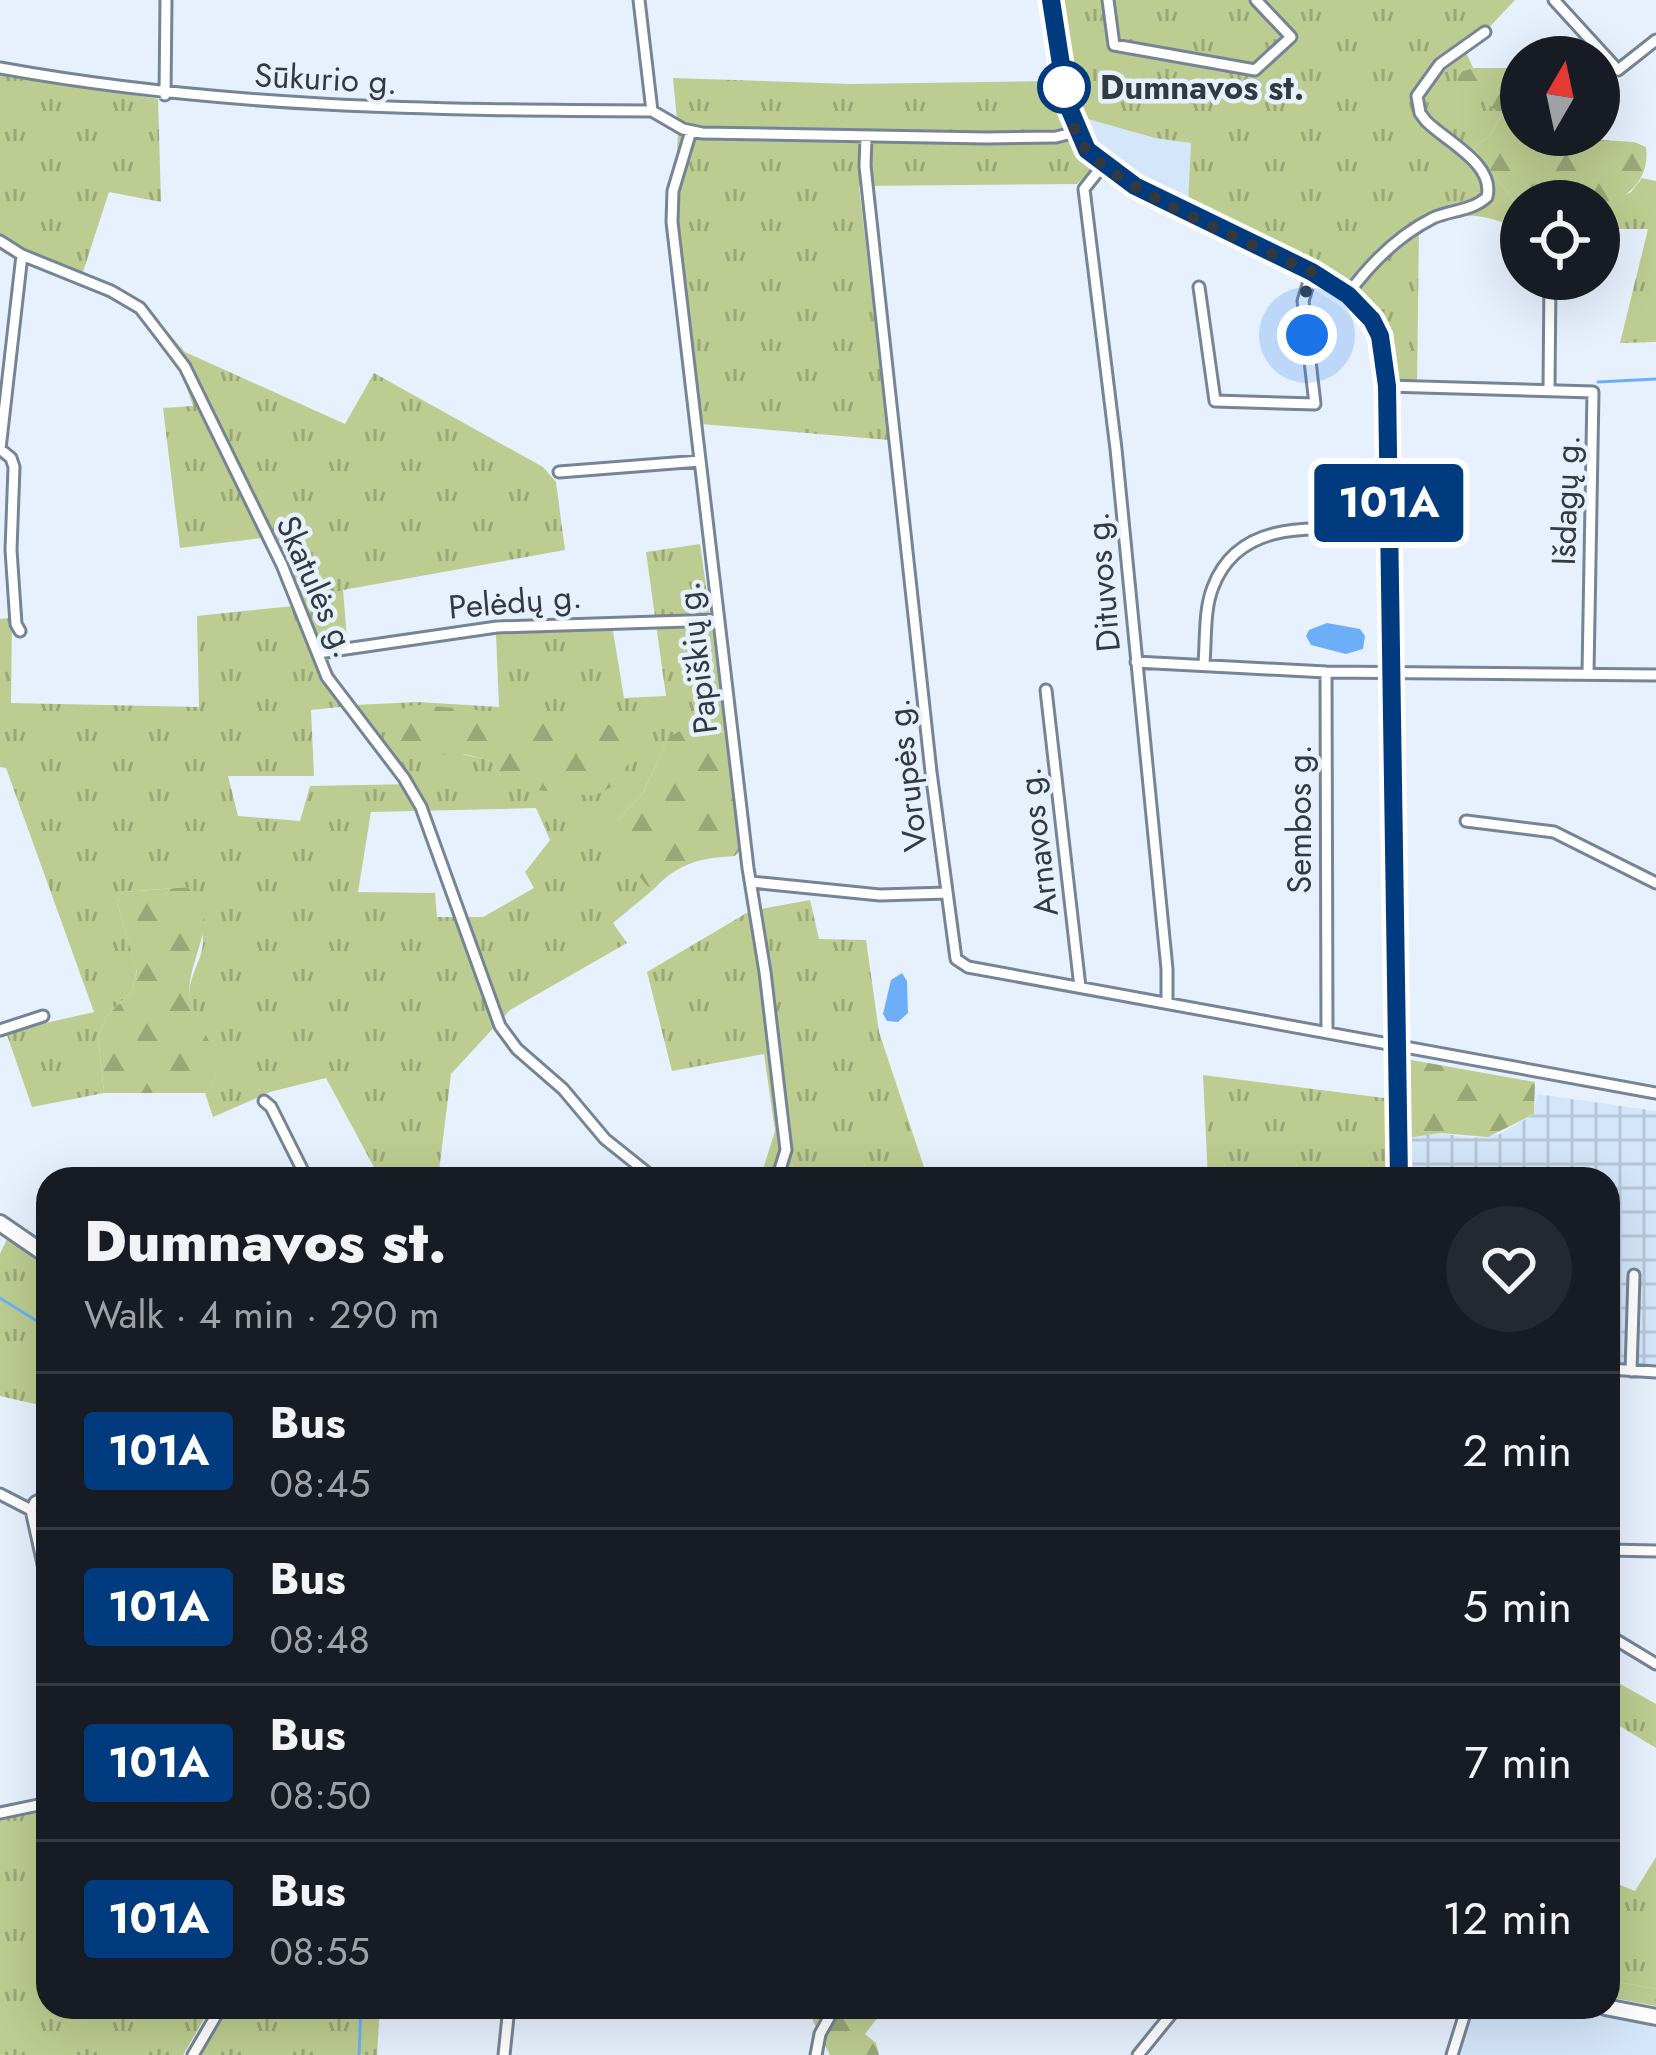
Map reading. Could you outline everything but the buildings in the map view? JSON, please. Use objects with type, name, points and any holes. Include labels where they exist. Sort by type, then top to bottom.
[{"type":"main road","points":[[1051,0],[1076,132],[1103,165],[1135,186],[1312,272],[1348,295],[1380,336],[1387,386],[1399,1167]]},
{"type":"main road","points":[[0,1223],[36,1248]]},
{"type":"main road","points":[[1620,2010],[1656,2017]]},
{"type":"street","points":[[165,94],[166,0]]},
{"type":"street","points":[[639,0],[652,110],[691,131],[1056,137],[1076,132]]},
{"type":"street","points":[[1108,0],[1114,46],[1256,70],[1291,37],[1256,0]]},
{"type":"street","points":[[1554,0],[1618,70],[1656,40]]},
{"type":"street","points":[[1348,295],[1371,265],[1416,228],[1480,204],[1489,190],[1482,170],[1420,113],[1417,96],[1440,64],[1485,32]]},
{"type":"street","name":"Sūkurio g.","points":[[0,68],[165,94],[394,110],[652,110]]},
{"type":"street","name":"Papiškių g.","points":[[691,131],[673,191],[671,222],[786,1150],[781,1167]]},
{"type":"street","name":"Vorupės g.","points":[[866,136],[884,359],[954,948],[963,965],[1656,1093]]},
{"type":"street","name":"Dituvos g.","points":[[1103,165],[1084,194],[1116,448],[1164,928],[1167,1002]]},
{"type":"street","name":"Skatulės g.","points":[[0,242],[111,291],[140,308],[160,334],[203,403],[282,565],[327,677],[421,807],[500,1026],[604,1138],[640,1167]]},
{"type":"street","points":[[20,631],[10,550],[14,467],[0,449],[0,421],[22,255]]},
{"type":"street","points":[[1198,287],[1216,401],[1315,404],[1303,301],[1312,272]]},
{"type":"street","points":[[1549,388],[1550,300]]},
{"type":"street","name":"Išdagų g.","points":[[1387,386],[1587,389],[1595,397],[1588,673]]},
{"type":"street","points":[[559,472],[700,461]]},
{"type":"street","points":[[1204,663],[1212,588],[1245,544],[1264,533],[1390,531]]},
{"type":"street","name":"Pelėdų g.","points":[[318,653],[497,627],[718,620]]},
{"type":"street","points":[[1136,662],[1326,672],[1656,676]]},
{"type":"street","name":"Sembos g.","points":[[1326,672],[1328,1032]]},
{"type":"street","name":"Arnavos g.","points":[[1046,690],[1080,987]]},
{"type":"street","points":[[1466,821],[1554,832],[1656,884]]},
{"type":"street","points":[[751,882],[880,895],[947,893]]},
{"type":"street","points":[[0,1030],[44,1016]]},
{"type":"street","points":[[264,1101],[272,1107],[301,1167]]},
{"type":"street","points":[[1630,1370],[1634,1275]]},
{"type":"street","points":[[1620,1370],[1656,1372]]},
{"type":"street","points":[[0,1494],[31,1510]]},
{"type":"street","points":[[36,1502],[31,1510],[36,1533]]},
{"type":"street","points":[[1620,1550],[1656,1551]]},
{"type":"street","points":[[1620,1642],[1656,1664]]},
{"type":"street","points":[[0,1813],[36,1806]]},
{"type":"street","points":[[193,2055],[213,2019]]},
{"type":"street","points":[[504,2055],[508,2019]]},
{"type":"street","points":[[816,2055],[828,2019]]},
{"type":"street","points":[[1138,2055],[1167,2019]]},
{"type":"street","points":[[1452,2055],[1463,2019]]},
{"type":"shaded area","points":[[1081,117],[1191,143],[1188,203],[1128,173],[1096,148],[1077,123]]},
{"type":"shaded area","points":[[1537,1094],[1656,1111],[1656,1376],[1620,1375],[1620,1167],[1409,1167],[1408,1138],[1440,1133],[1471,1138],[1500,1134],[1534,1114]]},
{"type":"shaded area","points":[[1620,2018],[1656,2026],[1656,2055],[1456,2055],[1467,2019]]},
{"type":"green space","points":[[1058,0],[1515,0],[1466,52],[1473,68],[1460,72],[1500,113],[1489,136],[1473,148],[1500,183],[1500,222],[1458,216],[1419,229],[1417,384],[1391,385],[1384,329],[1350,289],[1296,255],[1188,203],[1191,143],[1081,117],[1074,106]]},
{"type":"green space","points":[[1500,68],[1500,113],[1457,80],[1460,72]]},
{"type":"green space","points":[[0,73],[158,99],[161,202],[109,192],[82,275],[142,303],[185,352],[345,424],[374,373],[543,467],[556,482],[565,550],[343,590],[347,639],[327,662],[354,705],[418,702],[499,707],[496,634],[612,625],[624,698],[666,696],[646,552],[700,544],[727,734],[710,725],[669,737],[643,793],[617,821],[647,886],[654,889],[613,923],[627,943],[510,1010],[451,1074],[439,1167],[374,1167],[326,1078],[270,1092],[213,1117],[205,1093],[213,1082],[214,1058],[190,997],[203,943],[189,887],[123,892],[117,903],[137,969],[132,991],[107,1016],[98,1036],[104,1093],[32,1107],[6,1032],[94,1012],[6,768],[0,767],[0,619],[12,618],[11,703],[199,707],[197,616],[293,606],[262,538],[180,548],[163,408],[193,406],[180,369],[142,316],[73,280],[75,270],[0,242]],"holes":[[[349,706],[414,784],[310,786],[300,821],[238,816],[228,776],[314,776],[311,710]],[[643,744],[502,778],[491,761],[462,754]],[[536,808],[550,840],[525,872],[534,888],[483,917],[437,917],[435,893],[358,892],[371,812]]]},
{"type":"green space","points":[[673,78],[851,84],[1058,81],[1068,141],[1096,166],[1077,184],[859,186],[889,440],[701,424],[674,211],[678,131]]},
{"type":"green space","points":[[1500,118],[1500,156],[1620,156],[1620,141],[1646,147],[1646,159],[1640,179],[1620,198],[1620,180],[1500,183],[1473,148],[1489,136]]},
{"type":"green space","points":[[1642,178],[1656,181],[1656,342],[1620,343],[1648,229],[1620,229],[1620,198]]},
{"type":"green space","points":[[407,706],[591,721],[640,732],[643,744],[611,787],[594,796],[518,788],[502,778],[491,761],[406,751],[395,732],[394,715]]},
{"type":"green space","points":[[697,722],[727,734],[740,850],[735,856],[700,860],[681,868],[654,889],[612,841],[617,821],[643,793],[669,737]]},
{"type":"green space","points":[[189,887],[204,912],[190,996],[215,1057],[213,1081],[205,1093],[104,1093],[98,1036],[107,1016],[132,991],[137,970],[117,903],[123,892]]},
{"type":"green space","points":[[810,900],[819,939],[866,940],[879,1032],[924,1167],[764,1167],[775,1131],[764,1054],[672,1071],[647,972],[750,911]]},
{"type":"green space","points":[[1406,1059],[1535,1082],[1534,1114],[1488,1137],[1440,1133],[1408,1138]]},
{"type":"green space","points":[[1203,1075],[1392,1099],[1394,1167],[1207,1167]]},
{"type":"green space","points":[[9,1235],[36,1254],[36,1404],[0,1396],[0,1254]]},
{"type":"green space","points":[[1620,1684],[1656,1704],[1656,1748],[1620,1726]]},
{"type":"green space","points":[[36,1806],[36,2019],[204,2019],[183,2055],[0,2055],[0,1807]]},
{"type":"green space","points":[[1656,1857],[1656,1989],[1620,1982],[1620,1885],[1635,1891]]},
{"type":"green space","points":[[1620,1982],[1656,1989],[1656,2006],[1620,1999]]},
{"type":"green space","points":[[221,2019],[379,2019],[377,2055],[201,2055]]},
{"type":"green space","points":[[812,2019],[877,2019],[865,2034],[876,2043],[879,2055],[830,2055]]},
{"type":"water","points":[[1327,623],[1360,629],[1365,636],[1363,649],[1346,654],[1311,645],[1306,636],[1309,630]]},
{"type":"water","points":[[902,973],[907,981],[908,1013],[898,1022],[887,1021],[883,1014],[891,980]]},
{"type":"waterway","points":[[1598,382],[1656,379]]},
{"type":"waterway","points":[[0,1298],[36,1320]]},
{"type":"waterway","points":[[359,2055],[360,2019]]},
{"type":"bus line","name":"101A","points":[[1051,0],[1071,121],[1087,150],[1135,186],[1332,283],[1362,308],[1380,336],[1387,386],[1399,1167]]},
{"type":"place","name":"Dumnavos st.","points":[[1064,87]]},
{"type":"route","points":[[1064,87],[1076,132],[1103,165],[1135,186],[1312,272],[1303,301],[1307,335]]}]
